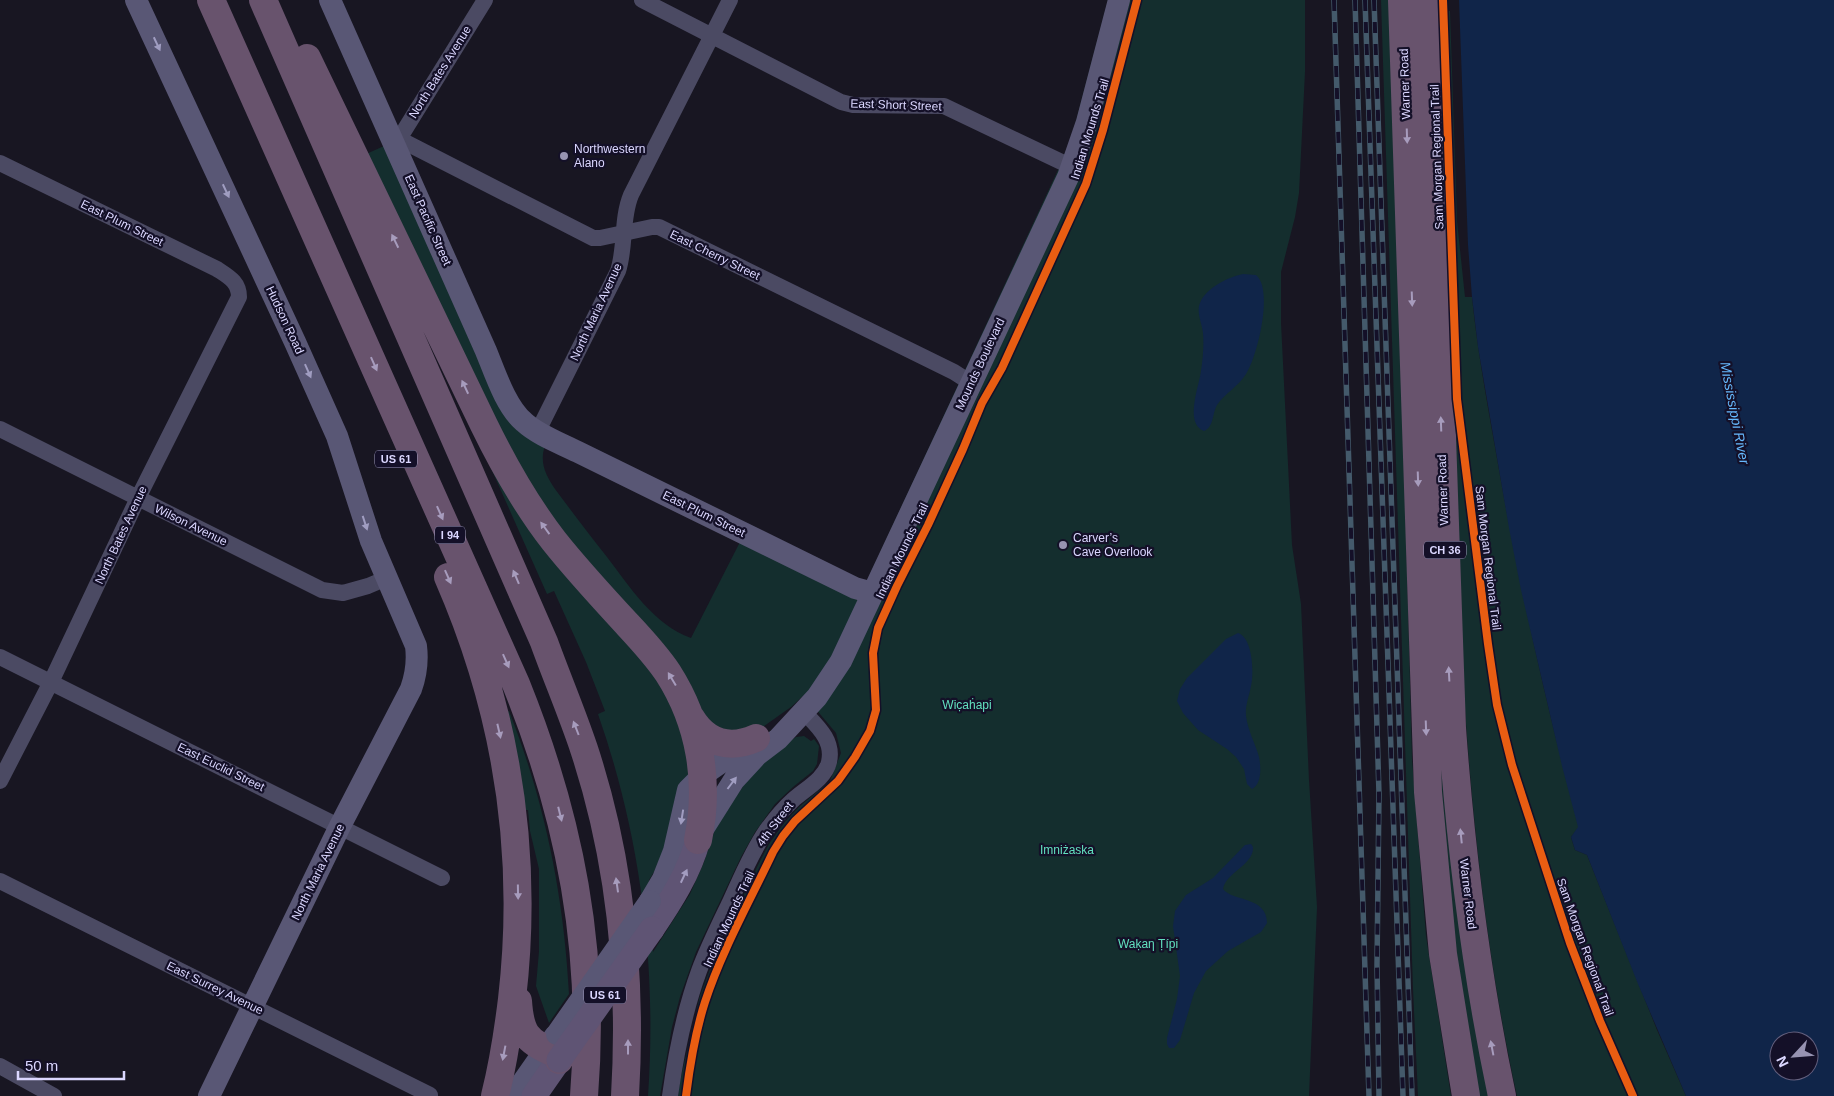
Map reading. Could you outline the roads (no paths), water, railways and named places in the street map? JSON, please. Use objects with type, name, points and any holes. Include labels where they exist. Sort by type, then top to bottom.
[{"type":"highway","name":"US 61","points":[[205,0],[368,398],[454,590],[477,653],[494,708],[512,806],[518,870],[518,935],[515,970],[507,1037],[495,1096]]},
{"type":"highway","name":"I 94","points":[[211,0],[516,684],[544,756],[566,838],[581,922],[587,1009],[584,1096]]},
{"type":"highway","points":[[263,0],[544,642],[584,749],[601,809],[616,878],[625,943],[628,1044],[625,1096]]},
{"type":"highway","name":"US 61","points":[[279,0],[505,467],[554,541],[660,662],[676,686],[696,734],[703,775],[702,813],[698,840]]},
{"type":"highway","name":"Warner Road","points":[[1402,0],[1428,792],[1443,954],[1466,1096]]},
{"type":"highway","name":"Warner Road","points":[[1427,0],[1452,738],[1471,922],[1482,997],[1502,1096]]},
{"type":"highway","points":[[688,711],[703,733],[717,742],[735,744],[756,738]]},
{"type":"highway","points":[[515,970],[521,1026],[530,1039],[540,1048],[554,1048]]},
{"type":"main road","name":"US 61","points":[[534,1096],[554,1048],[652,929],[679,887],[698,840]]},
{"type":"street","name":"Hudson Road","points":[[136,0],[288,325],[337,436],[371,541],[416,646]]},
{"type":"street","name":"East Pacific Street","points":[[330,0],[396,140],[507,397],[520,418],[538,431]]},
{"type":"street","name":"North Bates Avenue","points":[[396,140],[485,0]]},
{"type":"street","name":"East Short Street","points":[[642,0],[841,102],[854,105],[944,106],[1072,167]]},
{"type":"street","name":"North Maria Avenue","points":[[538,431],[618,272],[631,195],[730,0]]},
{"type":"street","name":"Mounds Boulevard","points":[[698,840],[734,780],[757,756],[778,739],[824,688],[839,666],[1072,167],[1088,122],[1119,0]]},
{"type":"street","name":"East Cherry Street","points":[[396,140],[589,236],[600,238],[654,226],[661,228],[954,372],[971,383]]},
{"type":"street","name":"East Plum Street","points":[[0,163],[217,269],[230,278],[239,289]]},
{"type":"street","name":"North Bates Avenue","points":[[0,781],[51,682],[138,498],[239,297],[239,289]]},
{"type":"street","name":"Wilson Avenue","points":[[0,428],[322,590],[343,593],[387,578]]},
{"type":"street","name":"East Plum Street","points":[[538,431],[844,583],[873,593]]},
{"type":"street","name":"North Maria Avenue","points":[[209,1096],[340,826],[411,690],[416,675],[416,646]]},
{"type":"street","name":"East Euclid Street","points":[[0,657],[442,878]]},
{"type":"street","points":[[513,1096],[554,1048],[650,901],[665,874],[674,851],[687,792],[703,775],[770,728],[803,711]]},
{"type":"street","name":"4th Street","points":[[670,1096],[677,1047],[689,999],[704,958],[751,857],[779,815],[796,797],[821,776],[828,765],[830,753],[828,741],[803,711]]},
{"type":"street","name":"East Surrey Avenue","points":[[0,881],[430,1095]]},
{"type":"street","points":[[0,1066],[54,1096]]},
{"type":"water","name":"Mississippi River","points":[[1459,0],[1834,0],[1834,1096],[1686,1096],[1638,984],[1587,855],[1575,850],[1571,837],[1578,827],[1521,590],[1478,347],[1468,245]]},
{"type":"water","points":[[1243,274],[1256,275],[1261,283],[1264,294],[1264,308],[1259,339],[1246,374],[1217,405],[1210,427],[1204,431],[1198,427],[1194,413],[1203,352],[1203,333],[1199,306],[1212,288]]},
{"type":"water","points":[[1238,633],[1247,642],[1252,665],[1252,680],[1246,716],[1259,757],[1260,770],[1258,783],[1252,789],[1247,784],[1244,769],[1236,757],[1198,730],[1183,713],[1177,701],[1180,689],[1187,678],[1226,639]]},
{"type":"water","points":[[1251,844],[1253,847],[1249,859],[1229,878],[1223,889],[1262,908],[1266,914],[1267,923],[1261,932],[1228,951],[1206,971],[1194,993],[1180,1040],[1174,1048],[1169,1048],[1167,1038],[1177,999],[1180,976],[1173,926],[1175,911],[1186,895],[1213,878],[1245,845]]},
{"type":"railway","points":[[1334,0],[1369,1096]]},
{"type":"railway","points":[[1355,0],[1379,794],[1377,965],[1379,1096]]},
{"type":"railway","points":[[1365,0],[1403,1096]]},
{"type":"railway","points":[[1374,0],[1412,1096]]},
{"type":"place","name":"Northwestern Alano","points":[[564,156]]},
{"type":"place","name":"Carver’s Cave Overlook","points":[[1063,545]]},
{"type":"park label","name":"Wic̣aḣapi","points":[[967,705]]},
{"type":"park label","name":"Imniżaska","points":[[1067,850]]},
{"type":"park label","name":"Waḳaƞ Ṭípi","points":[[1148,944]]}]
